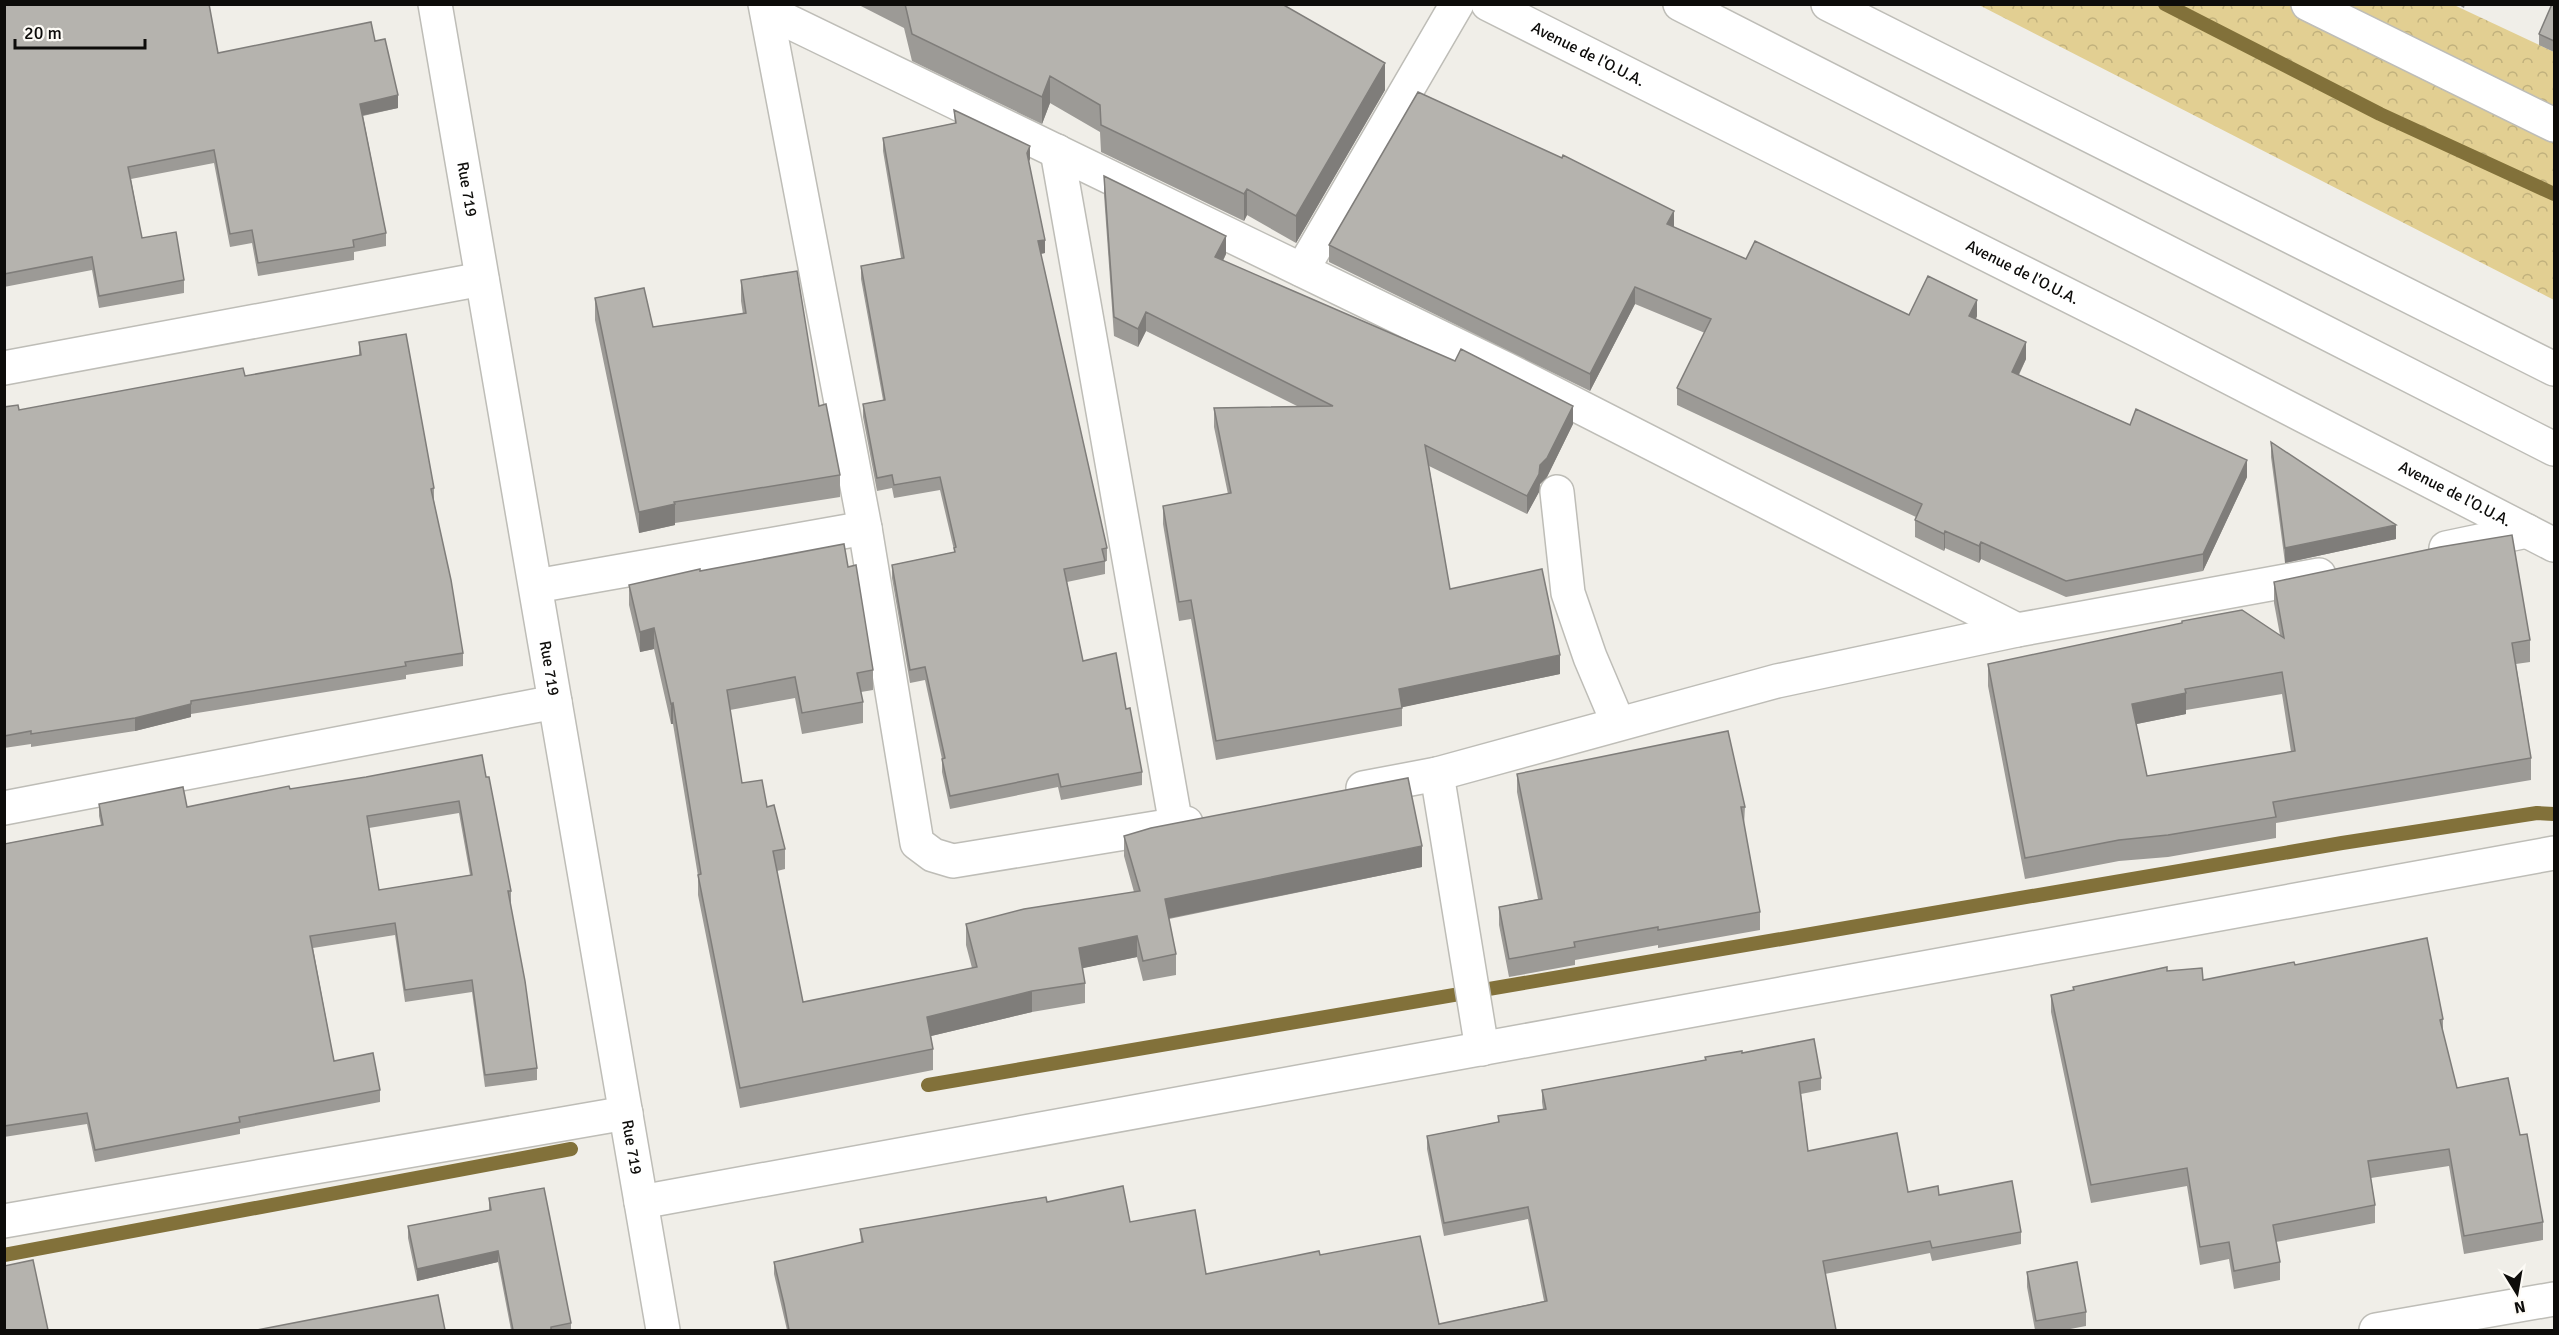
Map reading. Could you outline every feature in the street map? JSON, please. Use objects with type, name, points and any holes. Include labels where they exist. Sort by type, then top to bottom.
[{"type":"main road","name":"Rue 719","points":[[435,4],[663,1330]]},
{"type":"main road","points":[[1302,270],[1457,4]]},
{"type":"main road","name":"Avenue de l'O.U.A.","points":[[1488,4],[2143,333],[2541,538]]},
{"type":"main road","points":[[1680,4],[2554,449]]},
{"type":"main road","points":[[1828,4],[2554,369]]},
{"type":"main road","points":[[2308,4],[2554,125]]},
{"type":"main road","points":[[766,8],[1056,152],[1506,369],[2017,630]]},
{"type":"main road","points":[[766,8],[865,528],[917,843],[933,855],[953,861],[1210,818]]},
{"type":"main road","points":[[1056,152],[1176,825]]},
{"type":"main road","points":[[4,368],[482,279]]},
{"type":"main road","points":[[1557,492],[1568,593],[1590,657],[1618,723]]},
{"type":"main road","points":[[536,586],[865,528]]},
{"type":"main road","points":[[2414,555],[2541,538]]},
{"type":"main road","points":[[1335,794],[1437,774],[1777,681],[2017,630],[2256,588],[2346,569]]},
{"type":"main road","points":[[4,807],[555,702]]},
{"type":"main road","points":[[1437,774],[1482,1049]]},
{"type":"main road","points":[[641,1202],[2554,853]]},
{"type":"main road","points":[[4,1221],[626,1113]]},
{"type":"main road","points":[[2376,1330],[2554,1299]]},
{"type":"green space","points":[[1979,5],[2454,5],[2554,52],[2554,300]]},
{"type":"building","points":[[4,4],[209,4],[218,53],[371,22],[375,41],[385,39],[398,95],[360,104],[386,233],[353,240],[354,247],[258,263],[252,230],[230,234],[214,150],[128,167],[142,238],[176,232],[184,280],[99,296],[92,257],[4,274]]},
{"type":"building","points":[[905,4],[1282,4],[1385,63],[1296,216],[1247,189],[1244,194],[1101,125],[1100,105],[1050,76],[1042,97],[912,34]]},
{"type":"building","points":[[2554,4],[2554,41],[2539,34]]},
{"type":"building","points":[[1418,92],[1562,158],[1563,155],[1674,211],[1667,224],[1746,259],[1755,241],[1909,315],[1928,276],[1977,300],[1969,316],[2026,342],[2012,372],[2130,425],[2136,409],[2247,460],[2203,554],[2066,581],[1981,542],[1979,546],[1945,531],[1944,534],[1915,520],[1922,504],[1677,388],[1711,319],[1635,287],[1590,374],[1329,245]]},
{"type":"building","points":[[954,110],[1030,146],[1027,153],[1045,240],[1038,241],[1107,548],[1102,549],[1105,561],[1064,569],[1083,661],[1116,653],[1126,709],[1130,708],[1142,772],[1061,787],[1058,774],[950,796],[942,759],[945,758],[925,667],[910,670],[892,565],[955,552],[956,547],[940,477],[894,485],[892,475],[877,478],[863,404],[885,400],[861,266],[904,258],[883,138],[956,123]]},
{"type":"building","points":[[1104,176],[1226,236],[1215,257],[1455,361],[1461,349],[1573,406],[1547,458],[1540,465],[1539,474],[1527,496],[1425,445],[1450,589],[1542,569],[1560,655],[1399,689],[1402,708],[1216,741],[1191,600],[1179,602],[1163,506],[1231,493],[1214,408],[1333,406],[1146,312],[1138,329],[1114,317]]},
{"type":"building","points":[[797,271],[819,406],[826,404],[840,475],[674,502],[675,504],[639,512],[595,298],[644,288],[653,327],[746,313],[741,280]]},
{"type":"building","points":[[406,334],[434,488],[431,489],[451,580],[463,653],[405,662],[406,666],[191,701],[191,704],[135,718],[4,736],[4,407],[18,405],[19,410],[243,368],[245,376],[361,355],[359,342]]},
{"type":"building","points":[[2271,442],[2396,525],[2285,548]]},
{"type":"building","points":[[2512,535],[2530,640],[2512,643],[2531,758],[2273,802],[2276,817],[2168,835],[2119,840],[2025,858],[1988,664],[2242,610],[2284,638],[2274,582],[2440,547]],"holes":[[[2282,672],[2295,751],[2147,776],[2132,704],[2186,693],[2185,689]]]},
{"type":"building","points":[[844,544],[848,567],[856,565],[873,670],[857,673],[863,702],[802,713],[795,677],[727,690],[742,783],[762,780],[767,807],[774,805],[785,849],[773,851],[803,1002],[977,967],[966,924],[1024,909],[1140,891],[1124,836],[1151,828],[1408,778],[1422,846],[1165,899],[1176,954],[1143,961],[1137,936],[1079,948],[1085,983],[1032,991],[927,1017],[933,1049],[740,1088],[698,875],[701,874],[673,703],[671,704],[654,628],[640,632],[629,585],[700,569],[700,571]]},
{"type":"building","points":[[1728,731],[1745,807],[1741,807],[1760,912],[1574,942],[1575,947],[1509,959],[1499,907],[1542,899],[1517,774]]},
{"type":"building","points":[[482,755],[486,777],[489,777],[511,891],[508,891],[525,981],[537,1068],[485,1075],[472,980],[405,990],[395,923],[310,936],[334,1061],[373,1053],[380,1090],[239,1117],[240,1122],[95,1150],[87,1113],[4,1126],[4,844],[103,825],[99,804],[183,787],[187,807],[289,786],[290,789]],"holes":[[[459,801],[472,875],[379,890],[367,816]]]},
{"type":"building","points":[[2427,938],[2443,1019],[2440,1020],[2457,1088],[2508,1078],[2520,1135],[2527,1134],[2543,1222],[2464,1236],[2449,1149],[2368,1161],[2375,1205],[2273,1225],[2280,1262],[2234,1271],[2229,1242],[2200,1247],[2187,1168],[2091,1185],[2051,995],[2074,990],[2073,987],[2167,967],[2167,971],[2202,968],[2203,980],[2294,962],[2295,965]]},
{"type":"building","points":[[1814,1039],[1821,1078],[1799,1082],[1808,1151],[1897,1133],[1908,1192],[1938,1186],[1939,1195],[2012,1181],[2021,1232],[1932,1248],[1930,1241],[1823,1261],[1836,1330],[789,1330],[774,1262],[863,1242],[860,1229],[1046,1197],[1047,1202],[1123,1186],[1130,1222],[1195,1210],[1206,1274],[1319,1251],[1320,1255],[1420,1236],[1439,1324],[1547,1301],[1528,1207],[1444,1223],[1427,1136],[1499,1122],[1498,1116],[1546,1109],[1542,1090],[1706,1060],[1705,1057],[1742,1051],[1742,1053]]},
{"type":"building","points":[[544,1188],[571,1323],[551,1327],[551,1330],[513,1330],[498,1251],[417,1269],[408,1226],[491,1210],[489,1198]]},
{"type":"building","points":[[33,1260],[48,1330],[4,1330],[4,1266]]},
{"type":"building","points":[[2077,1262],[2086,1312],[2036,1321],[2027,1272]]},
{"type":"building","points":[[438,1295],[445,1330],[257,1330]]},
{"type":"waterway","points":[[2165,4],[2380,114],[2554,194]]},
{"type":"waterway","points":[[928,1085],[2342,843],[2537,813],[2554,814]]},
{"type":"waterway","points":[[4,1255],[571,1149]]}]
